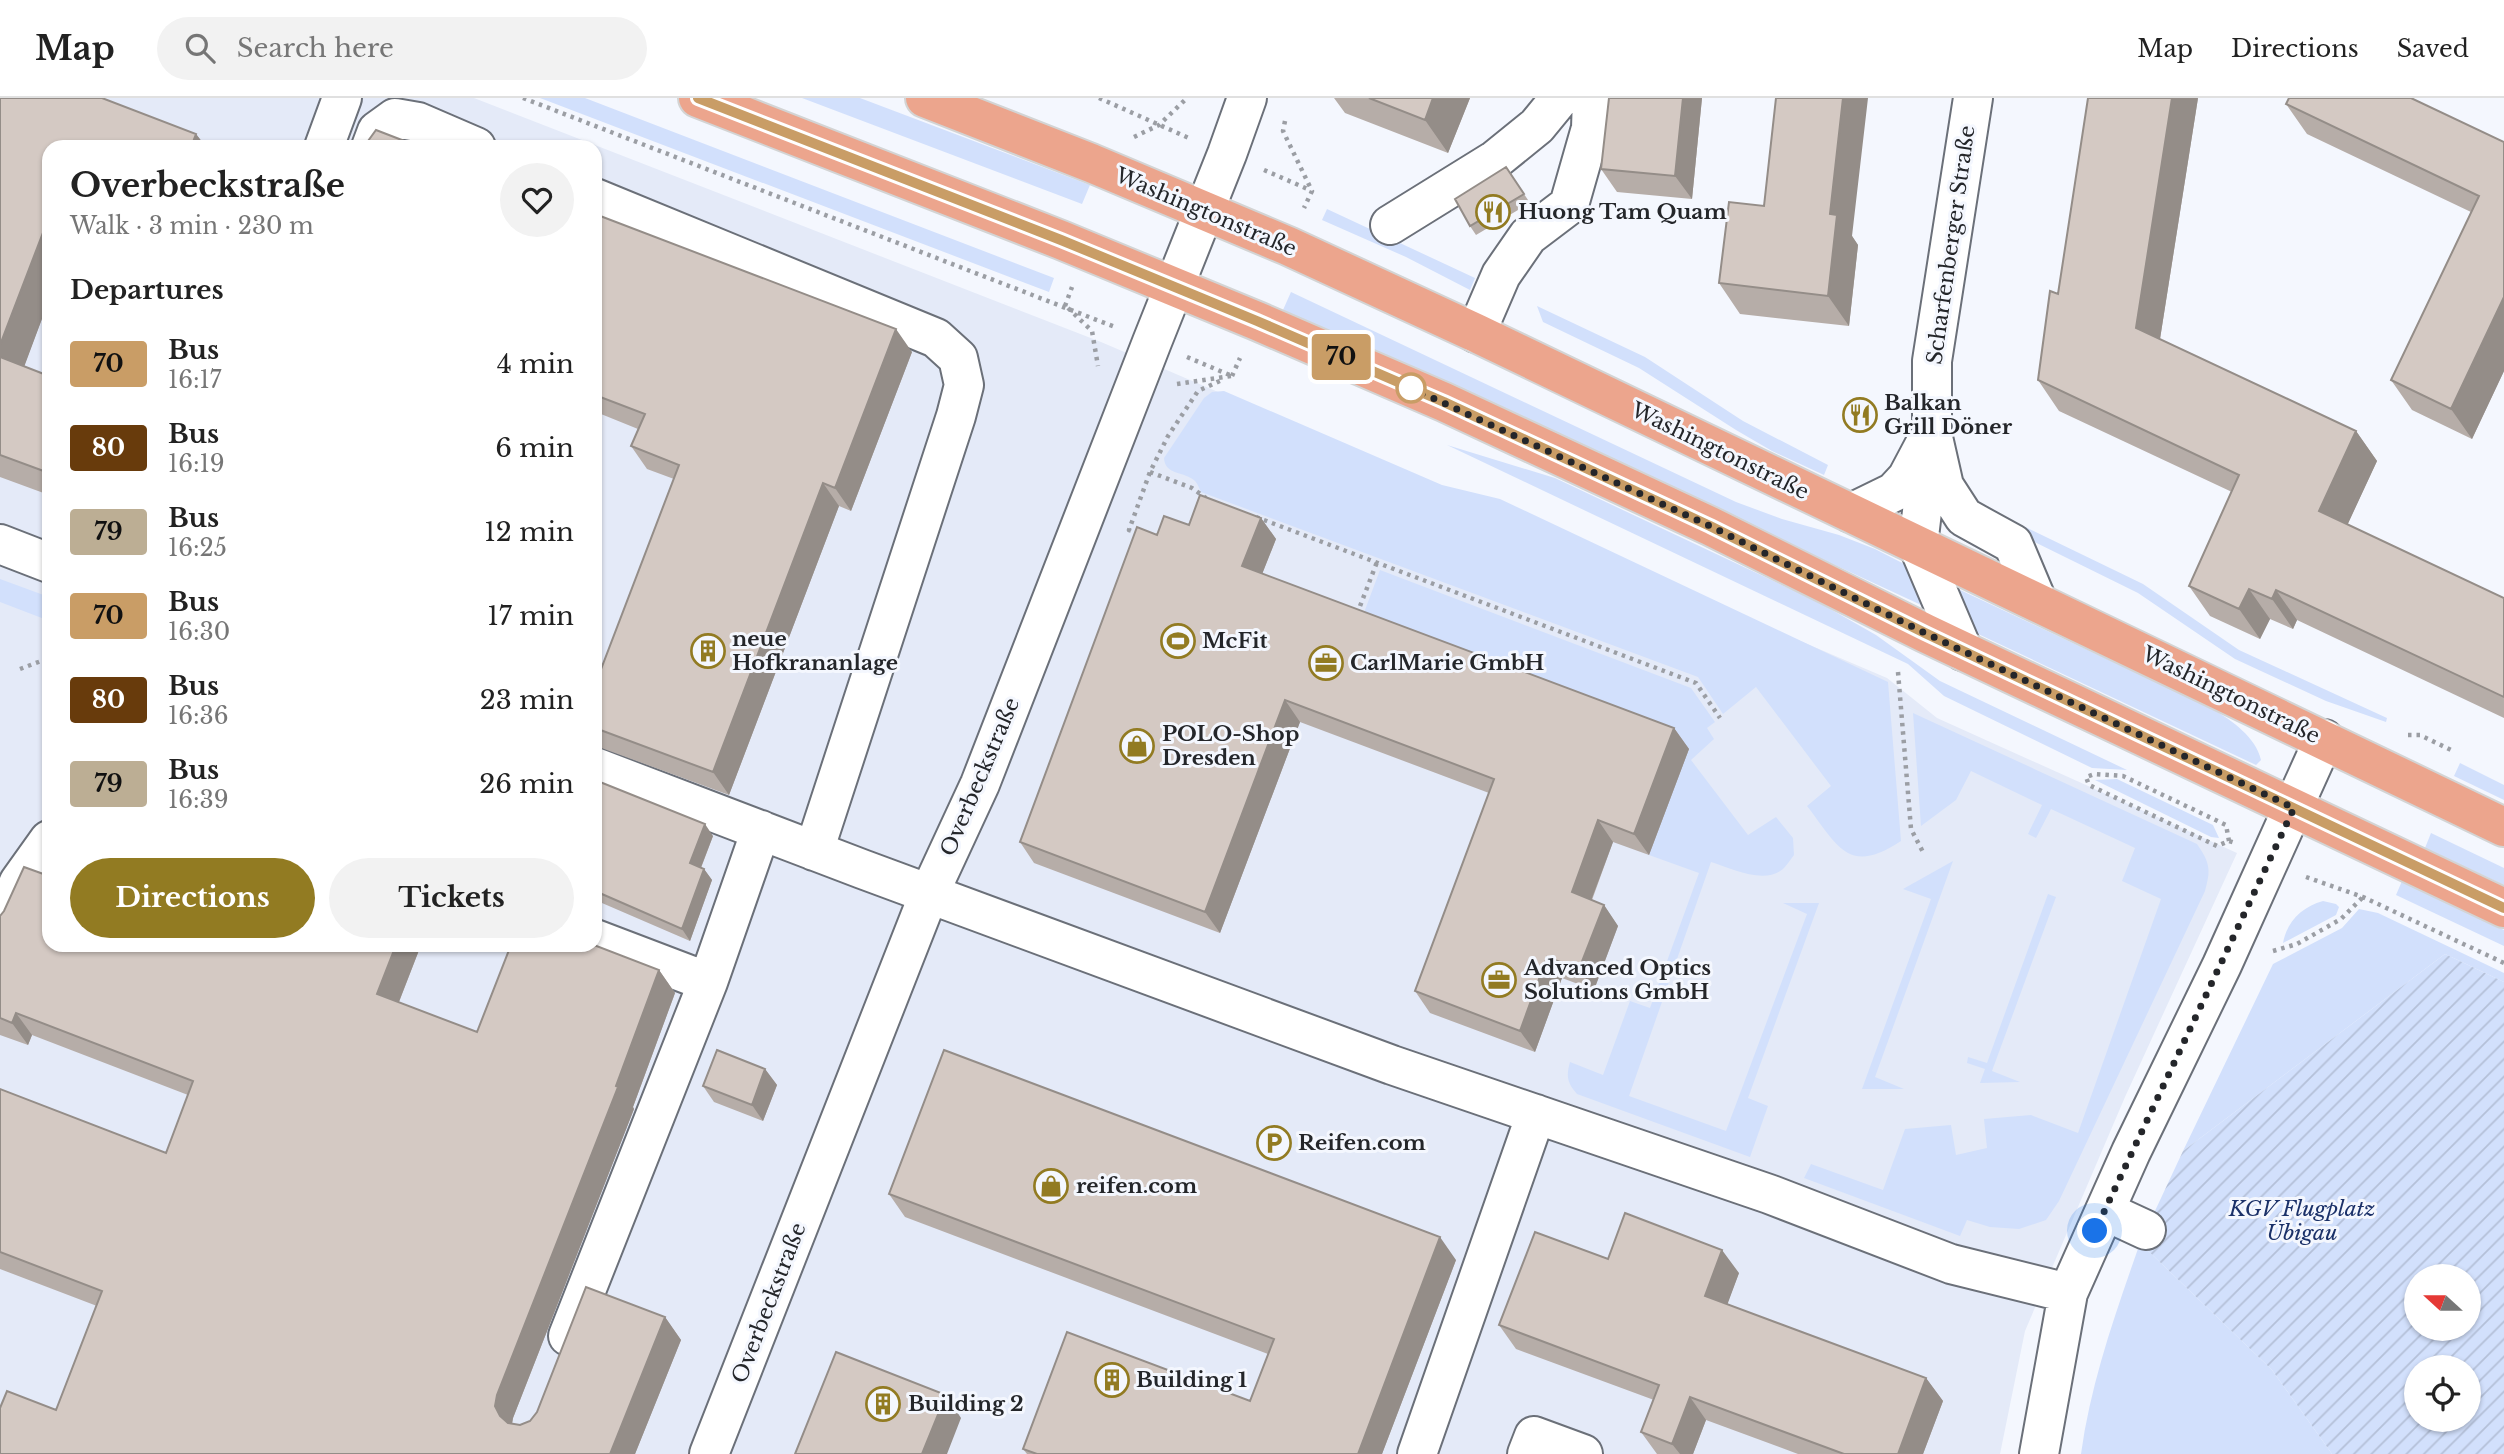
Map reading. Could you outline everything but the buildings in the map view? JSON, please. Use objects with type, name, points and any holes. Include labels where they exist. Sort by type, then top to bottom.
[{"type":"main road","points":[[698,98],[1174,287],[1444,402],[1710,526],[1963,651],[2504,908]]},
{"type":"main road","name":"Washingtonstraße","points":[[925,98],[1315,258],[2037,601],[2504,827]]},
{"type":"street","points":[[327,140],[342,98]]},
{"type":"street","name":"Overbeckstraße","points":[[709,1454],[929,894],[980,785],[1247,98]]},
{"type":"street","points":[[1390,225],[1495,160],[1537,126],[1560,98]]},
{"type":"street","points":[[1476,333],[1501,275],[1528,236],[1569,205],[1591,128],[1592,98]]},
{"type":"street","name":"Scharfenberger Straße","points":[[1973,98],[1932,361],[1932,433],[1944,486],[1964,517],[2013,544],[2037,601]]},
{"type":"street","points":[[374,140],[377,131],[395,118],[418,122],[460,140]]},
{"type":"street","points":[[602,201],[936,338],[958,358],[964,384],[956,416],[814,851]]},
{"type":"street","points":[[1932,433],[1917,545],[1963,651]]},
{"type":"street","name":"Scharfenberger Straße","points":[[1851,513],[1894,492],[1907,478],[1932,433]]},
{"type":"street","points":[[0,544],[42,560]]},
{"type":"street","points":[[2039,1454],[2068,1293],[2324,740]]},
{"type":"street","points":[[602,770],[1392,1065],[1769,1194],[1951,1264],[2068,1293]]},
{"type":"street","points":[[558,1362],[708,982],[761,831]]},
{"type":"street","points":[[0,925],[19,882],[42,850]]},
{"type":"street","points":[[602,942],[708,982]]},
{"type":"street","points":[[1417,1454],[1536,1114]]},
{"type":"street","points":[[2105,1211],[2146,1230]]},
{"type":"street","points":[[1527,1454],[1534,1436],[1583,1454]]},
{"type":"path","points":[[523,98],[1065,306]]},
{"type":"path","points":[[1100,98],[1159,125]]},
{"type":"path","points":[[1131,138],[1159,125],[1187,98]]},
{"type":"path","points":[[1288,109],[1283,131],[1312,191]]},
{"type":"path","points":[[1147,536],[1129,530],[1150,472],[1168,436],[1198,391],[1232,376]]},
{"type":"path","points":[[1150,472],[1192,488],[1214,501]]},
{"type":"path","points":[[1252,515],[1696,683],[1720,718]]},
{"type":"path","points":[[1354,624],[1377,562]]},
{"type":"path","points":[[20,669],[42,661]]},
{"type":"path","points":[[1898,672],[1911,830],[1924,855]]},
{"type":"path","points":[[2420,735],[2451,750]]},
{"type":"path","points":[[2095,774],[2123,776],[2226,825],[2229,841],[2217,846],[2089,785],[2085,777],[2095,774]]},
{"type":"path","points":[[2306,877],[2363,897],[2504,963]]},
{"type":"path","points":[[2222,965],[2297,944],[2341,919],[2363,897]]},
{"type":"shaded area","points":[[0,98],[474,98],[582,140],[42,140],[42,952],[602,952],[602,148],[1101,342],[1887,678],[1937,718],[2237,853],[2125,1097],[2025,1331],[2000,1454],[0,1454]]},
{"type":"green space","points":[[540,98],[585,98],[1054,278],[1049,292]]},
{"type":"green space","points":[[802,98],[860,98],[1090,185],[1082,204]]},
{"type":"green space","points":[[1327,209],[1475,278],[1470,290],[1406,257],[1322,220]]},
{"type":"green space","points":[[1291,292],[1736,502],[1875,549],[1912,568],[1932,610],[1283,310]]},
{"type":"green space","points":[[1537,306],[1645,357],[1743,421],[1828,465],[1824,475],[1772,451],[1639,368],[1543,322]]},
{"type":"green space","points":[[1224,391],[1442,485],[1500,499],[1888,682],[1901,841],[1868,856],[1856,856],[1836,844],[1807,806],[1831,786],[1756,687],[1723,714],[1698,677],[1201,492],[1191,478],[1168,468],[1164,458],[1204,398],[1212,392]]},
{"type":"green space","points":[[1447,445],[1555,478],[1818,602],[1876,635],[1940,681],[2127,770],[2092,768],[1944,696],[1908,664]]},
{"type":"green space","points":[[2011,520],[2143,584],[2239,650],[2387,718],[2386,722],[2326,701],[2235,659],[2138,593],[2008,529]]},
{"type":"green space","points":[[1380,570],[1691,688],[1715,722],[1707,728],[1714,739],[1691,760],[1748,835],[1776,817],[1793,838],[1794,855],[1783,869],[1775,874],[1747,874],[1711,862],[1629,1096],[1726,1131],[1807,914],[1783,903],[1819,903],[1748,1098],[1768,1106],[1750,1157],[1577,1094],[1568,1079],[1570,1062],[1603,1075],[1630,1001],[1650,1008],[1699,873],[1649,855],[1688,749],[1359,626]]},
{"type":"green space","points":[[0,579],[42,594],[42,618],[0,602]]},
{"type":"green space","points":[[1939,580],[2213,709],[2249,737],[2261,760],[2256,765],[1976,633],[1954,607]]},
{"type":"green space","points":[[1913,713],[2197,844],[2208,866],[2205,891],[2059,1201],[2046,1220],[2019,1229],[1990,1227],[1967,1220],[1960,1236],[1804,1178],[1811,1164],[1883,1190],[1905,1129],[1951,1125],[1956,1155],[1987,1148],[1984,1119],[2031,1115],[2078,1133],[2161,899],[2122,881],[2135,848],[2051,809],[2036,838],[2028,834],[2042,805],[1971,771],[1956,800],[1921,826]]},
{"type":"green space","points":[[2460,763],[2504,785],[2504,800],[2454,776]]},
{"type":"green space","points":[[2117,779],[2213,825],[2219,838],[2211,837],[2095,780]]},
{"type":"green space","points":[[2431,833],[2504,868],[2504,885],[2425,848]]},
{"type":"green space","points":[[1953,861],[1875,1077],[1904,1089],[1862,1089],[1931,899],[1903,889]]},
{"type":"green space","points":[[2402,881],[2504,930],[2504,946],[2396,895]]},
{"type":"green space","points":[[2048,894],[2056,897],[1992,1071],[2020,1082],[1980,1083],[1985,1069],[1967,1063],[1968,1057],[1987,1063]]},
{"type":"green space","points":[[2323,901],[2339,907],[2336,915],[2283,943],[2288,928],[2297,916],[2308,907]]},
{"type":"green space","points":[[2359,909],[2378,913],[2504,973],[2504,982],[2445,954],[2183,1151],[2273,964],[2342,928]]},
{"type":"green space","name":"KGV Flugplatz Übigau","points":[[2445,954],[2504,982],[2504,1454],[2332,1454],[2272,1370],[2140,1243],[2183,1151]]},
{"type":"green space","points":[[2140,1243],[2272,1370],[2332,1454],[2081,1454],[2098,1373]]},
{"type":"bus line","name":"70","points":[[698,98],[1061,240],[1444,402],[1710,526],[1925,633],[2504,908]]},
{"type":"place","name":"Huong Tam Quam","points":[[1493,212]]},
{"type":"place","name":"Balkan Grill Döner","points":[[1860,415]]},
{"type":"place","name":"McFit","points":[[1178,641]]},
{"type":"place","name":"neue Hofkrananlage","points":[[708,651]]},
{"type":"place","name":"CarlMarie GmbH","points":[[1326,663]]},
{"type":"place","name":"POLO-Shop Dresden","points":[[1137,746]]},
{"type":"place","name":"Advanced Optics Solutions GmbH","points":[[1499,980]]},
{"type":"place","name":"Reifen.com","points":[[1274,1143]]},
{"type":"place","name":"reifen.com","points":[[1051,1186]]},
{"type":"place","name":"Building 1","points":[[1112,1380]]},
{"type":"place","name":"Building 2","points":[[883,1404]]},
{"type":"route","points":[[1411,388],[1710,526],[1925,633],[2294,808],[2095,1231]]}]
